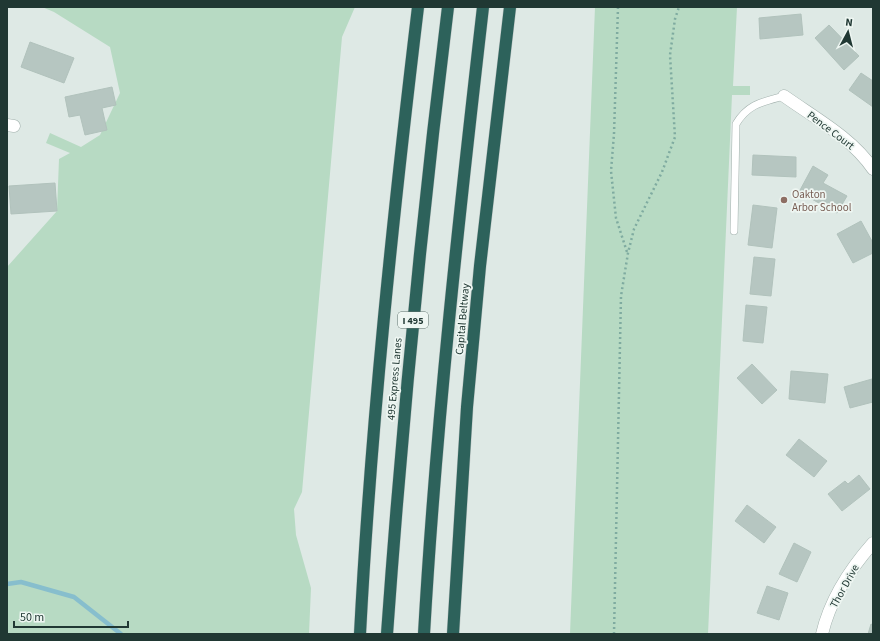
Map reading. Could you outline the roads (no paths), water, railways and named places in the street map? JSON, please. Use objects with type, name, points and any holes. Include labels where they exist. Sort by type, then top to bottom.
[{"type":"highway","name":"I 495","points":[[360,634],[364,566],[391,238],[418,7]]},
{"type":"highway","name":"495 Express Lanes","points":[[388,634],[401,446],[416,282],[431,140],[448,7]]},
{"type":"highway","points":[[424,634],[435,459],[447,330],[482,7]]},
{"type":"highway","name":"Capital Beltway","points":[[453,634],[468,392],[481,258],[510,7]]},
{"type":"street","name":"Pence Court","points":[[784,96],[869,155],[873,169]]},
{"type":"street","name":"Thor Drive","points":[[822,634],[833,603],[847,576],[873,543]]},
{"type":"lane","points":[[734,231],[736,124],[743,112],[758,103],[784,96]]},
{"type":"waterway","points":[[7,584],[21,582],[74,597],[121,634]]},
{"type":"place","name":"Oakton Arbor School","points":[[784,200]]}]
